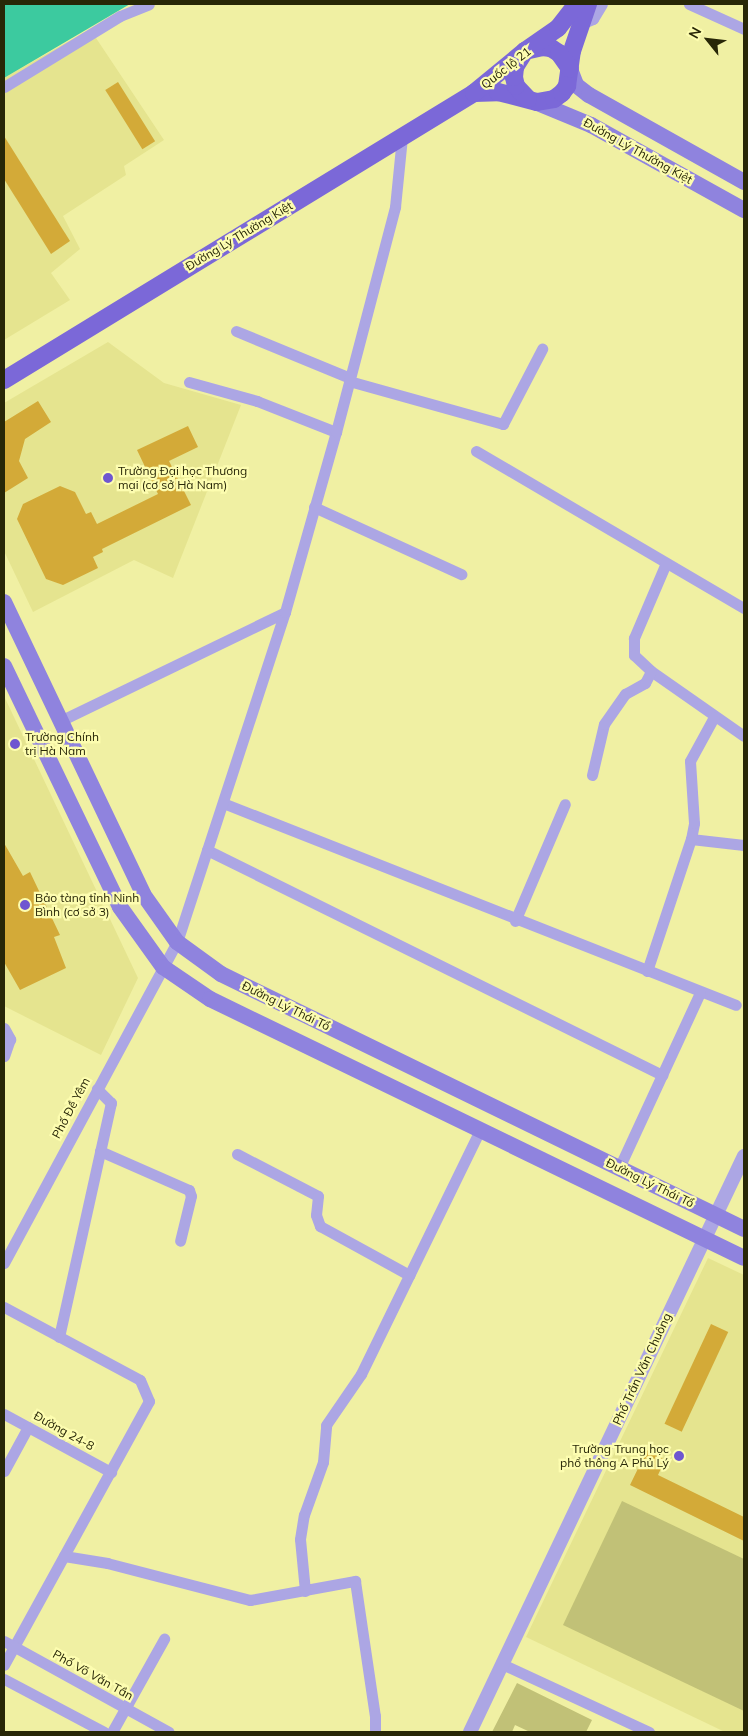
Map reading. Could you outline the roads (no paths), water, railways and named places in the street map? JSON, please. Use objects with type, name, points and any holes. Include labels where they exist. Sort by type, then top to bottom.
[{"type":"main road","name":"Quốc lộ 21","points":[[474,93],[525,51],[558,28],[577,4]]},
{"type":"main road","points":[[570,69],[559,53],[552,48],[542,47],[525,51],[515,67],[514,77],[516,86],[528,99],[546,102],[554,99],[567,86],[581,24],[588,4]]},
{"type":"main road","name":"Đường Lý Thường Kiệt","points":[[570,69],[576,85],[588,95],[744,182]]},
{"type":"main road","name":"Quốc lộ 21","points":[[474,93],[498,92],[528,99]]},
{"type":"main road","name":"Đường Lý Thường Kiệt","points":[[4,380],[474,93]]},
{"type":"main road","name":"Đường Lý Thường Kiệt","points":[[528,99],[591,125],[744,210]]},
{"type":"main road","name":"Đường Lý Thái Tổ","points":[[4,602],[143,894],[177,942],[221,974],[744,1229]]},
{"type":"main road","points":[[4,666],[120,907],[163,967],[210,999],[744,1258]]},
{"type":"street","points":[[4,87],[120,16],[149,4]]},
{"type":"street","points":[[581,24],[593,19],[602,4]]},
{"type":"street","points":[[689,4],[744,29]]},
{"type":"street","name":"Phố Đề Yêm","points":[[4,1263],[177,942],[285,612],[336,432],[395,207],[402,137]]},
{"type":"street","points":[[236,331],[349,380],[503,424],[542,349]]},
{"type":"street","points":[[189,382],[257,401],[336,432]]},
{"type":"street","points":[[476,451],[744,608]]},
{"type":"street","points":[[314,507],[461,574]]},
{"type":"street","points":[[666,563],[632,646],[638,662],[714,717],[744,736]]},
{"type":"street","points":[[60,721],[285,612]]},
{"type":"street","points":[[592,775],[604,724],[625,694],[645,683],[651,671]]},
{"type":"street","points":[[647,970],[691,839],[694,823],[690,761],[714,717]]},
{"type":"street","points":[[223,803],[515,921],[647,970],[700,993],[736,1005]]},
{"type":"street","points":[[515,921],[565,804]]},
{"type":"street","points":[[691,839],[744,845]]},
{"type":"street","points":[[207,850],[662,1075]]},
{"type":"street","points":[[619,1168],[700,993]]},
{"type":"street","points":[[4,1028],[10,1039],[4,1056]]},
{"type":"street","points":[[59,1337],[111,1103],[97,1090]]},
{"type":"street","points":[[305,1591],[300,1539],[304,1515],[323,1462],[326,1425],[360,1374],[480,1130]]},
{"type":"street","points":[[100,1151],[189,1190],[192,1196],[180,1241]]},
{"type":"street","points":[[236,1154],[318,1196],[316,1223],[409,1275]]},
{"type":"street","name":"Phố Trần Văn Chuông","points":[[470,1732],[744,1156]]},
{"type":"street","points":[[4,1307],[140,1380],[146,1390],[149,1401],[144,1415],[64,1556],[9,1644],[4,1665]]},
{"type":"street","name":"Đường 24-8","points":[[4,1414],[111,1472]]},
{"type":"street","points":[[4,1471],[28,1427]]},
{"type":"street","points":[[64,1556],[107,1563],[250,1600],[355,1581],[375,1716],[375,1732]]},
{"type":"street","points":[[112,1732],[164,1639]]},
{"type":"street","name":"Phố Võ Văn Tần","points":[[9,1644],[169,1732]]},
{"type":"street","points":[[502,1664],[649,1732]]},
{"type":"street","points":[[4,1679],[104,1732]]},
{"type":"place","name":"Trường Đại học Thương mại (cơ sở Hà Nam)","points":[[108,478]]},
{"type":"place","name":"Trường Chính trị Hà Nam","points":[[15,744]]},
{"type":"place","name":"Bảo tàng tỉnh Ninh Bình (cơ sở 3)","points":[[25,905]]},
{"type":"place","name":"Trường Trung học phổ thông A Phủ Lý","points":[[679,1456]]}]
